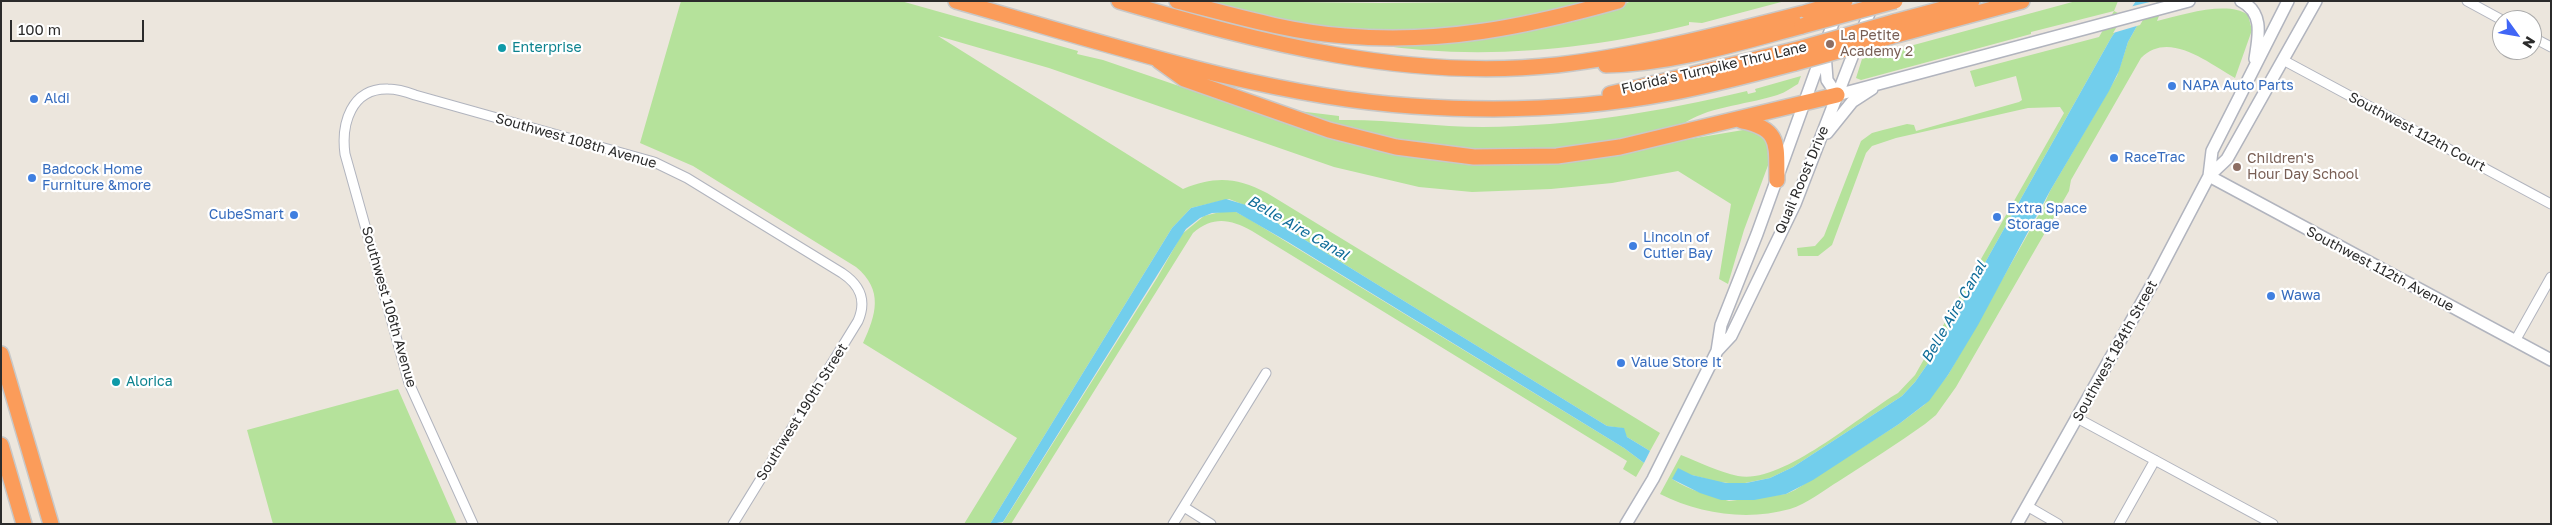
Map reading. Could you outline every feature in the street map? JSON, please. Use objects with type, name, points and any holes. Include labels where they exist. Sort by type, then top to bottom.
[{"type":"highway","points":[[956,1],[1150,55],[1284,88],[1379,103],[1476,109],[1572,104],[1669,93],[1796,63],[2022,1]]},
{"type":"highway","points":[[1120,1],[1239,36],[1352,58],[1450,67],[1557,65],[1670,46],[1845,1]]},
{"type":"highway","points":[[1178,1],[1315,33],[1406,39],[1494,32],[1545,21],[1618,1]]},
{"type":"highway","name":"Florida's Turnpike Thru Lane","points":[[1557,65],[1638,64],[1705,51],[1895,1]]},
{"type":"highway","name":"Florida's Turnpike Thru Lane","points":[[1572,104],[1637,86],[1706,72],[1802,48],[1972,1]]},
{"type":"highway","points":[[1150,55],[1184,79],[1311,125],[1364,140],[1435,153],[1502,158],[1578,153],[1620,147],[1740,120],[1837,95]]},
{"type":"highway","points":[[1740,120],[1762,126],[1775,139],[1778,148],[1777,180]]},
{"type":"highway","points":[[1,354],[51,524]]},
{"type":"highway","points":[[1,439],[25,434]]},
{"type":"highway","points":[[1,445],[24,524]]},
{"type":"main road","name":"Quail Roost Drive","points":[[1717,351],[1721,325],[1777,180],[1841,1]]},
{"type":"main road","name":"Quail Roost Drive","points":[[1626,524],[1653,479],[1717,351],[1731,336],[1788,219],[1874,1]]},
{"type":"main road","points":[[1824,45],[1827,80],[1837,95],[2189,1]]},
{"type":"main road","points":[[2242,1],[2253,9],[2259,24],[2254,67]]},
{"type":"main road","name":"Southwest 184th Street","points":[[2209,176],[2212,151],[2288,1]]},
{"type":"main road","name":"Southwest 184th Street","points":[[2017,524],[2155,279],[2209,176],[2227,159],[2316,1]]},
{"type":"main road","points":[[1817,147],[1848,106],[1880,84]]},
{"type":"main road","name":"Southwest 112th Avenue","points":[[2209,176],[2551,360]]},
{"type":"street","points":[[2467,1],[2492,15]]},
{"type":"street","name":"Southwest 112th Court","points":[[2283,60],[2551,204]]},
{"type":"street","name":"Southwest 108th Avenue","points":[[350,111],[357,102],[371,92],[388,89],[396,90],[644,158],[687,178],[842,273],[855,283],[862,298]]},
{"type":"street","name":"Southwest 106th Avenue","points":[[350,111],[342,136],[345,154],[401,360],[409,383],[473,524]]},
{"type":"street","points":[[2515,341],[2551,277]]},
{"type":"street","name":"Southwest 190th Street","points":[[733,524],[854,329],[862,314],[862,298]]},
{"type":"street","points":[[1174,524],[1266,373]]},
{"type":"street","points":[[2077,418],[2273,524]]},
{"type":"street","points":[[2118,524],[2155,460]]},
{"type":"street","points":[[2027,506],[2058,524]]},
{"type":"street","points":[[1184,507],[1211,524]]},
{"type":"green space","points":[[681,1],[901,1],[1078,51],[1077,54],[1103,60],[1255,112],[1411,155],[1654,145],[1749,129],[1769,137],[1770,160],[1744,230],[1728,284],[1719,279],[1731,204],[1678,171],[1612,183],[1551,189],[1472,192],[1419,187],[1334,167],[1049,68],[938,36],[1183,189],[1205,182],[1225,180],[1245,184],[1267,193],[1660,433],[1650,451],[1627,437],[1621,428],[1607,426],[1257,210],[1229,199],[1191,208],[1172,228],[990,524],[964,524],[1017,438],[863,343],[874,313],[875,303],[871,285],[856,267],[693,166],[640,143]]},
{"type":"green space","points":[[1210,1],[1380,3],[1599,1],[1453,33],[1346,30],[1284,21]]},
{"type":"green space","points":[[1633,1],[1785,1],[1702,23],[1689,22],[1689,25],[1651,34],[1572,46],[1492,52],[1452,52],[1373,44],[1594,12]]},
{"type":"green space","points":[[2076,1],[2118,1],[2114,11],[2031,32],[2031,34],[1861,80],[1856,78],[1862,59]]},
{"type":"green space","points":[[2159,1],[2165,1],[2157,21],[2204,10],[2217,9],[2229,9],[2248,15],[2252,30],[2235,78],[2201,58],[2176,48],[2164,47],[2152,50],[2141,58],[2071,180],[2069,191],[1956,387],[1936,415],[1904,439],[1803,504],[1790,509],[1757,515],[1724,514],[1675,501],[1660,494],[1681,455],[1738,476],[1756,476],[1776,470],[1820,446],[1898,393],[1915,375],[2064,113],[2060,107],[2028,108],[1896,138],[1872,146],[1866,153],[1832,245],[1818,256],[1798,256],[1797,248],[1815,246],[1824,236],[1861,141],[1872,133],[1907,124],[1914,125],[1916,131],[2019,102],[2022,100],[2016,76],[1975,87],[1970,71],[2099,37],[2114,11],[2126,17],[2111,38],[1931,359],[1915,382],[1902,396],[1793,467],[1770,478],[1740,484],[1718,482],[1692,475],[1672,479],[1693,490],[1729,501],[1786,494],[1899,424],[1924,405],[1948,375],[2042,209],[2050,191],[2117,76],[2128,42],[2147,8]]},
{"type":"green space","points":[[1801,76],[1798,84],[1777,95],[1714,110],[1691,119],[1682,125],[1616,144],[1509,153],[1381,140],[1290,110],[1339,116],[1339,120],[1447,126],[1483,127],[1550,124],[1649,111],[1747,91],[1748,94],[1756,92],[1755,89]]},
{"type":"green space","points":[[1224,211],[1236,212],[1249,219],[1624,448],[1644,463],[1636,477],[1623,469],[1627,461],[1252,231],[1236,224],[1222,221],[1208,224],[1193,233],[1011,524],[1002,524],[1157,278],[1182,234],[1204,216]]},
{"type":"green space","points":[[398,389],[457,524],[273,524],[247,430]]},
{"type":"water","points":[[2136,1],[2151,1],[2128,42],[2119,71],[2109,91],[2050,191],[1978,325],[1948,375],[1929,401],[1899,424],[1813,480],[1786,494],[1754,500],[1721,500],[1700,493],[1672,479],[1678,468],[1692,475],[1726,483],[1746,483],[1770,478],[1793,467],[1902,396],[1915,382],[1931,359],[2111,38]]},
{"type":"water","points":[[1226,199],[1246,205],[1284,227],[1607,426],[1624,428],[1627,437],[1650,451],[1644,463],[1624,448],[1288,242],[1236,212],[1212,213],[1200,218],[1186,229],[1003,522],[990,524],[1172,228],[1191,208]]},
{"type":"pier","points":[[2154,1],[2140,25],[2113,33],[2129,7]]},
{"type":"place","name":"La Petite Academy 2","points":[[1830,44]]},
{"type":"place","name":"Enterprise","points":[[502,48]]},
{"type":"place","name":"NAPA Auto Parts","points":[[2172,86]]},
{"type":"place","name":"Aldi","points":[[34,99]]},
{"type":"place","name":"RaceTrac","points":[[2114,158]]},
{"type":"place","name":"Children's Hour Day School","points":[[2237,167]]},
{"type":"place","name":"Badcock Home Furniture &more","points":[[32,178]]},
{"type":"place","name":"CubeSmart","points":[[294,215]]},
{"type":"place","name":"Extra Space Storage","points":[[1997,217]]},
{"type":"place","name":"Lincoln of Cutler Bay","points":[[1633,246]]},
{"type":"place","name":"Wawa","points":[[2271,296]]},
{"type":"place","name":"Value Store It","points":[[1621,363]]},
{"type":"place","name":"Alorica","points":[[116,382]]},
{"type":"water label","name":"Belle Aire Canal","points":[[1298,228]]},
{"type":"water label","name":"Belle Aire Canal","points":[[1954,312]]}]
